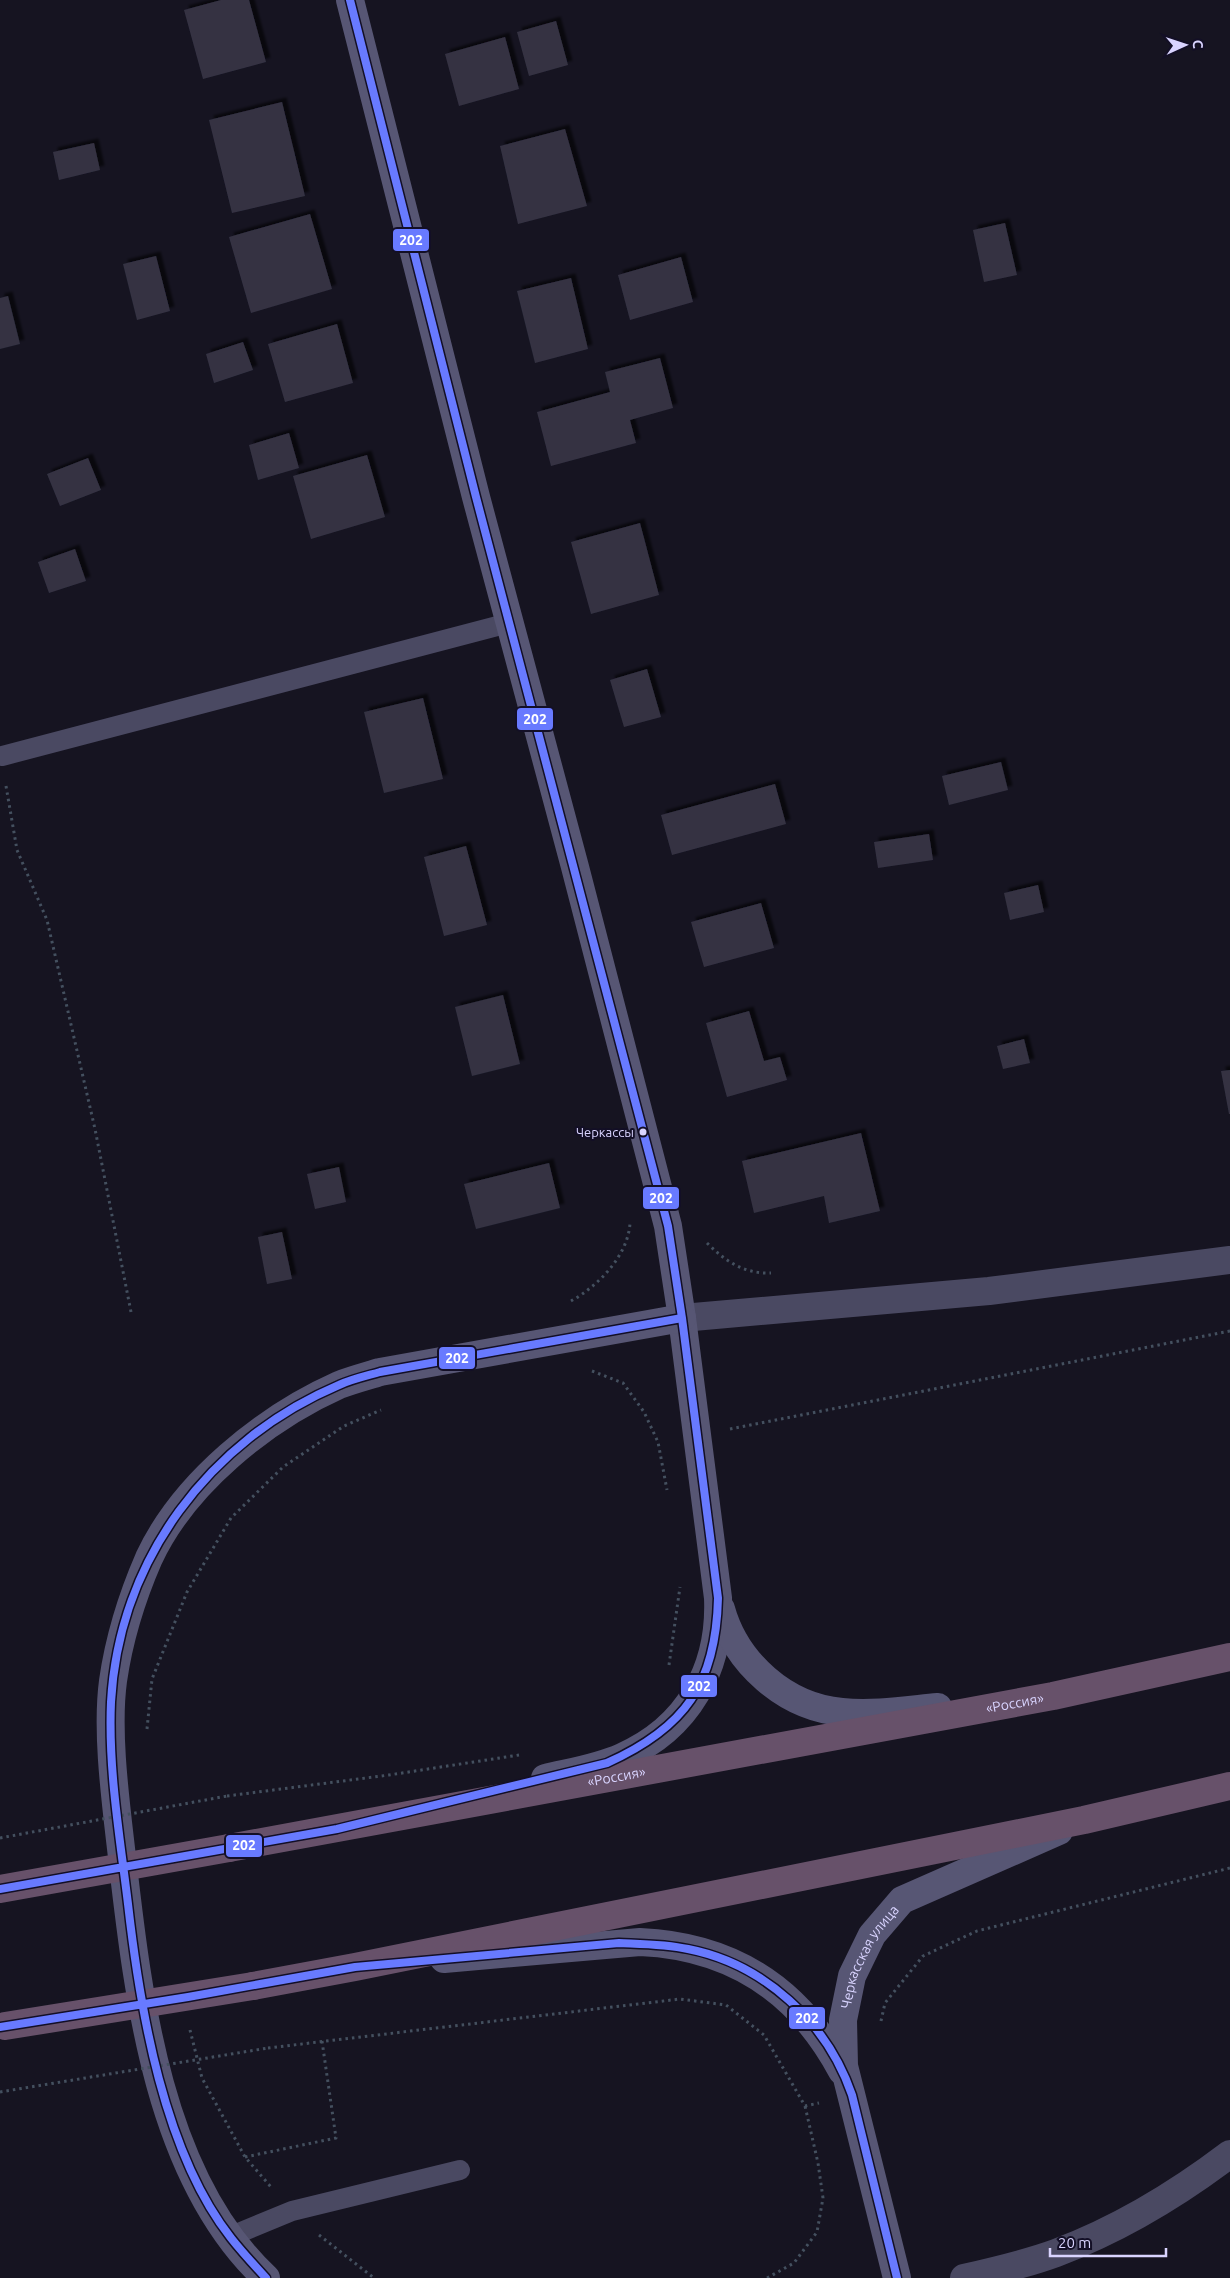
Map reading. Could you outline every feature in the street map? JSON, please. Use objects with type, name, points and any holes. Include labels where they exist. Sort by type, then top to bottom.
[{"type":"highway","name":"«Россия»","points":[[0,1889],[337,1829],[1053,1696],[1230,1657]]},
{"type":"highway","points":[[0,2027],[253,1986],[355,1967],[1084,1820],[1230,1786]]},
{"type":"street","points":[[337,1829],[607,1763],[649,1744],[683,1713],[700,1687],[712,1659],[718,1629],[718,1598],[682,1318],[668,1226],[575,867],[509,623],[350,0]]},
{"type":"street","points":[[266,2278],[230,2237],[204,2200],[177,2138],[145,2018],[117,1816],[112,1737],[113,1683],[121,1640],[133,1600],[150,1558],[171,1520],[197,1487],[230,1456],[263,1430],[300,1405],[340,1385],[380,1372],[682,1318],[988,1291],[1230,1260]]},
{"type":"street","points":[[718,1598],[730,1633],[750,1664],[778,1688],[811,1705],[840,1712],[870,1713],[1053,1696]]},
{"type":"street","name":"Черкасская улица","points":[[897,2278],[842,2051],[844,2005],[858,1961],[881,1922],[902,1900],[1084,1820]]},
{"type":"street","name":"Черкасская улица","points":[[355,1967],[619,1943],[662,1943],[704,1952],[744,1968],[779,1992],[795,2006],[823,2038],[844,2075],[852,2095]]},
{"type":"street","points":[[964,2278],[1015,2266],[1093,2238],[1166,2200],[1230,2154]]},
{"type":"lane","points":[[2,756],[509,623]]},
{"type":"lane","points":[[230,2237],[292,2211],[460,2170]]},
{"type":"path","points":[[2,756],[17,850],[47,920],[95,1130],[131,1312]]},
{"type":"path","points":[[568,1303],[588,1292],[622,1252],[630,1220]]},
{"type":"path","points":[[703,1240],[724,1260],[757,1274],[776,1273]]},
{"type":"path","points":[[725,1430],[1230,1331]]},
{"type":"path","points":[[591,1370],[623,1383],[644,1412],[658,1442],[668,1498]]},
{"type":"path","points":[[147,1737],[152,1679],[187,1592],[232,1518],[284,1467],[344,1426],[388,1407]]},
{"type":"path","points":[[668,1672],[681,1580]]},
{"type":"path","points":[[0,1838],[226,1796],[389,1775],[526,1754]]},
{"type":"path","points":[[145,1804],[146,1814]]},
{"type":"path","points":[[188,2021],[202,2078],[245,2158],[292,2211],[334,2248],[374,2278]]},
{"type":"path","points":[[245,2158],[336,2138],[322,2041]]},
{"type":"path","points":[[0,2092],[268,2048]]},
{"type":"path","points":[[767,2278],[794,2263],[817,2232],[823,2198],[818,2163],[805,2106]]},
{"type":"building","points":[[221,0],[249,0],[266,62],[203,79],[184,10]]},
{"type":"building","points":[[556,21],[568,65],[529,76],[517,32]]},
{"type":"building","points":[[505,37],[519,89],[459,106],[445,54]]},
{"type":"building","points":[[282,102],[305,196],[232,213],[209,120]]},
{"type":"building","points":[[565,129],[587,206],[518,224],[500,146]]},
{"type":"building","points":[[94,143],[100,170],[59,180],[53,152]]},
{"type":"building","points":[[310,214],[332,289],[251,313],[229,237]]},
{"type":"building","points":[[1005,223],[1017,275],[984,282],[973,230]]},
{"type":"building","points":[[156,256],[170,311],[137,320],[123,264]]},
{"type":"building","points":[[681,257],[693,302],[630,320],[618,275]]},
{"type":"building","points":[[571,278],[588,349],[535,363],[517,291]]},
{"type":"building","points":[[8,296],[20,344],[0,349],[0,298]]},
{"type":"building","points":[[337,324],[353,383],[285,402],[268,344]]},
{"type":"building","points":[[243,342],[253,370],[214,383],[206,354]]},
{"type":"building","points":[[660,358],[673,408],[630,420],[636,443],[551,466],[537,412],[610,392],[605,372]]},
{"type":"building","points":[[289,433],[299,468],[258,480],[249,445]]},
{"type":"building","points":[[367,455],[385,517],[311,539],[293,476]]},
{"type":"building","points":[[88,458],[101,490],[60,506],[47,474]]},
{"type":"building","points":[[640,523],[659,595],[591,614],[571,542]]},
{"type":"building","points":[[75,549],[86,581],[49,593],[38,562]]},
{"type":"building","points":[[647,669],[661,717],[624,727],[610,680]]},
{"type":"building","points":[[423,698],[443,779],[384,793],[364,712]]},
{"type":"building","points":[[1001,762],[1008,790],[949,805],[942,776]]},
{"type":"building","points":[[775,784],[786,824],[672,855],[661,815]]},
{"type":"building","points":[[929,834],[933,860],[878,868],[874,842]]},
{"type":"building","points":[[466,846],[487,925],[444,936],[424,857]]},
{"type":"building","points":[[1038,885],[1044,912],[1010,920],[1004,893]]},
{"type":"building","points":[[761,903],[774,948],[704,967],[691,922]]},
{"type":"building","points":[[503,995],[520,1064],[472,1076],[455,1007]]},
{"type":"building","points":[[749,1011],[764,1061],[780,1057],[787,1080],[727,1097],[706,1023]]},
{"type":"building","points":[[1024,1039],[1030,1063],[1003,1069],[997,1046]]},
{"type":"building","points":[[1230,1070],[1230,1114],[1229,1114],[1221,1071]]},
{"type":"building","points":[[861,1133],[880,1211],[829,1223],[824,1196],[754,1213],[742,1161]]},
{"type":"building","points":[[549,1163],[560,1208],[476,1229],[464,1184]]},
{"type":"building","points":[[339,1167],[346,1202],[315,1209],[307,1174]]},
{"type":"building","points":[[282,1232],[292,1279],[267,1284],[258,1237]]},
{"type":"transit line","name":"202","points":[[0,1889],[337,1829],[607,1763],[657,1735],[676,1718],[691,1700],[703,1679],[711,1655],[716,1628],[718,1598],[682,1318],[668,1226],[476,497],[350,0]]},
{"type":"transit line","name":"202","points":[[266,2278],[231,2238],[208,2204],[188,2165],[172,2123],[148,2034],[133,1945],[115,1803],[111,1753],[111,1702],[118,1650],[132,1600],[152,1554],[179,1511],[212,1472],[250,1438],[292,1409],[344,1383],[380,1372],[682,1318]]},
{"type":"transit line","name":"202","points":[[0,2027],[188,1997],[355,1967],[619,1943],[671,1946],[688,1949],[716,1957],[742,1968],[767,1983],[789,2000],[827,2044],[841,2068],[852,2095],[897,2278]]},
{"type":"place","name":"Черкассы","points":[[643,1132]]}]
